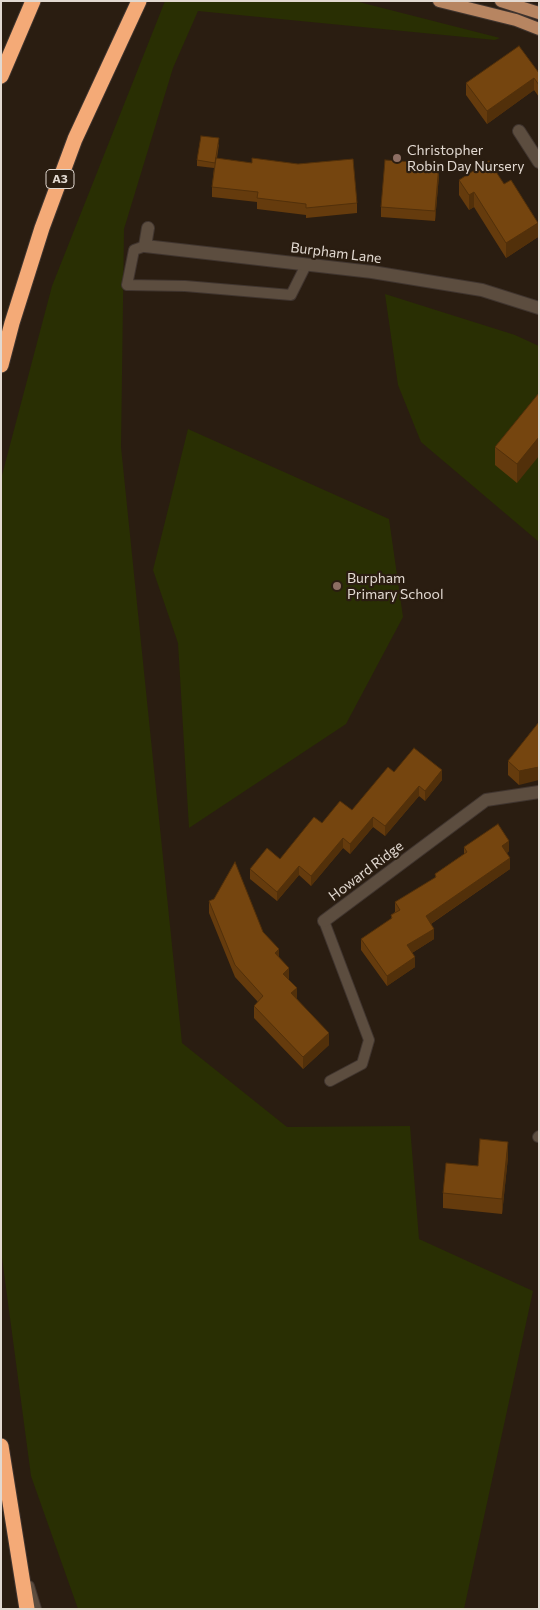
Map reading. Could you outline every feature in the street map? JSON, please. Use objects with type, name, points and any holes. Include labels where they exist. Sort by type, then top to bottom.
[{"type":"highway","points":[[1,76],[33,1]]},
{"type":"highway","name":"A3","points":[[1,365],[12,323],[42,228],[75,139],[139,1]]},
{"type":"highway","points":[[1,1446],[27,1609]]},
{"type":"main road","points":[[439,1],[516,20],[539,29]]},
{"type":"main road","points":[[501,1],[539,13]]},
{"type":"street","points":[[520,131],[539,162]]},
{"type":"street","points":[[145,246],[148,228]]},
{"type":"street","name":"Burpham Lane","points":[[145,246],[306,265],[482,290],[539,308]]},
{"type":"street","name":"Howard Ridge","points":[[324,921],[486,800],[539,792]]},
{"type":"lane","points":[[145,246],[134,250],[127,285],[185,286],[291,295],[306,265]]},
{"type":"lane","name":"Howard Ridge","points":[[324,921],[369,1040],[362,1064],[330,1081]]},
{"type":"lane","points":[[20,1556],[36,1609]]},
{"type":"green space","points":[[165,1],[355,1],[500,38],[495,40],[198,11],[173,68],[124,229],[121,447],[182,1043],[287,1127],[410,1126],[419,1239],[533,1291],[464,1609],[78,1609],[31,1476],[1,1250],[1,479],[52,286]]},
{"type":"green space","points":[[385,294],[515,335],[539,346],[539,542],[421,442],[398,385]]},
{"type":"green space","points":[[188,429],[389,519],[403,617],[346,724],[189,828],[178,643],[153,570]]},
{"type":"building","points":[[519,46],[539,73],[539,85],[534,78],[487,111],[466,83]]},
{"type":"building","points":[[201,136],[219,138],[215,163],[197,160]]},
{"type":"building","points":[[216,158],[252,163],[252,158],[298,164],[353,159],[357,203],[306,208],[306,204],[257,198],[258,192],[212,187]]},
{"type":"building","points":[[385,160],[439,164],[435,211],[381,207]]},
{"type":"building","points":[[489,161],[504,184],[511,180],[538,223],[506,243],[474,192],[469,195],[459,180]]},
{"type":"building","points":[[539,393],[539,437],[517,464],[495,447]]},
{"type":"building","points":[[539,722],[539,767],[519,771],[508,761]]},
{"type":"building","points":[[414,748],[442,770],[425,791],[419,786],[385,826],[373,817],[350,844],[343,838],[311,876],[299,866],[277,892],[250,869],[267,848],[280,859],[314,817],[322,823],[340,801],[352,810],[388,767],[394,772]]},
{"type":"building","points":[[498,824],[509,841],[502,846],[510,858],[426,916],[434,929],[407,945],[415,957],[387,976],[361,939],[392,918],[391,915],[400,910],[395,902],[436,877],[435,874],[467,852],[464,847]]},
{"type":"building","points":[[235,862],[263,932],[279,949],[275,953],[289,968],[283,974],[297,988],[291,993],[329,1033],[303,1057],[254,1006],[263,996],[235,965],[209,901],[214,899]]},
{"type":"building","points":[[480,1139],[508,1142],[502,1199],[443,1193],[446,1163],[478,1166]]},
{"type":"place","name":"Christopher Robin Day Nursery","points":[[397,158]]},
{"type":"place","name":"Burpham Primary School","points":[[337,586]]}]
